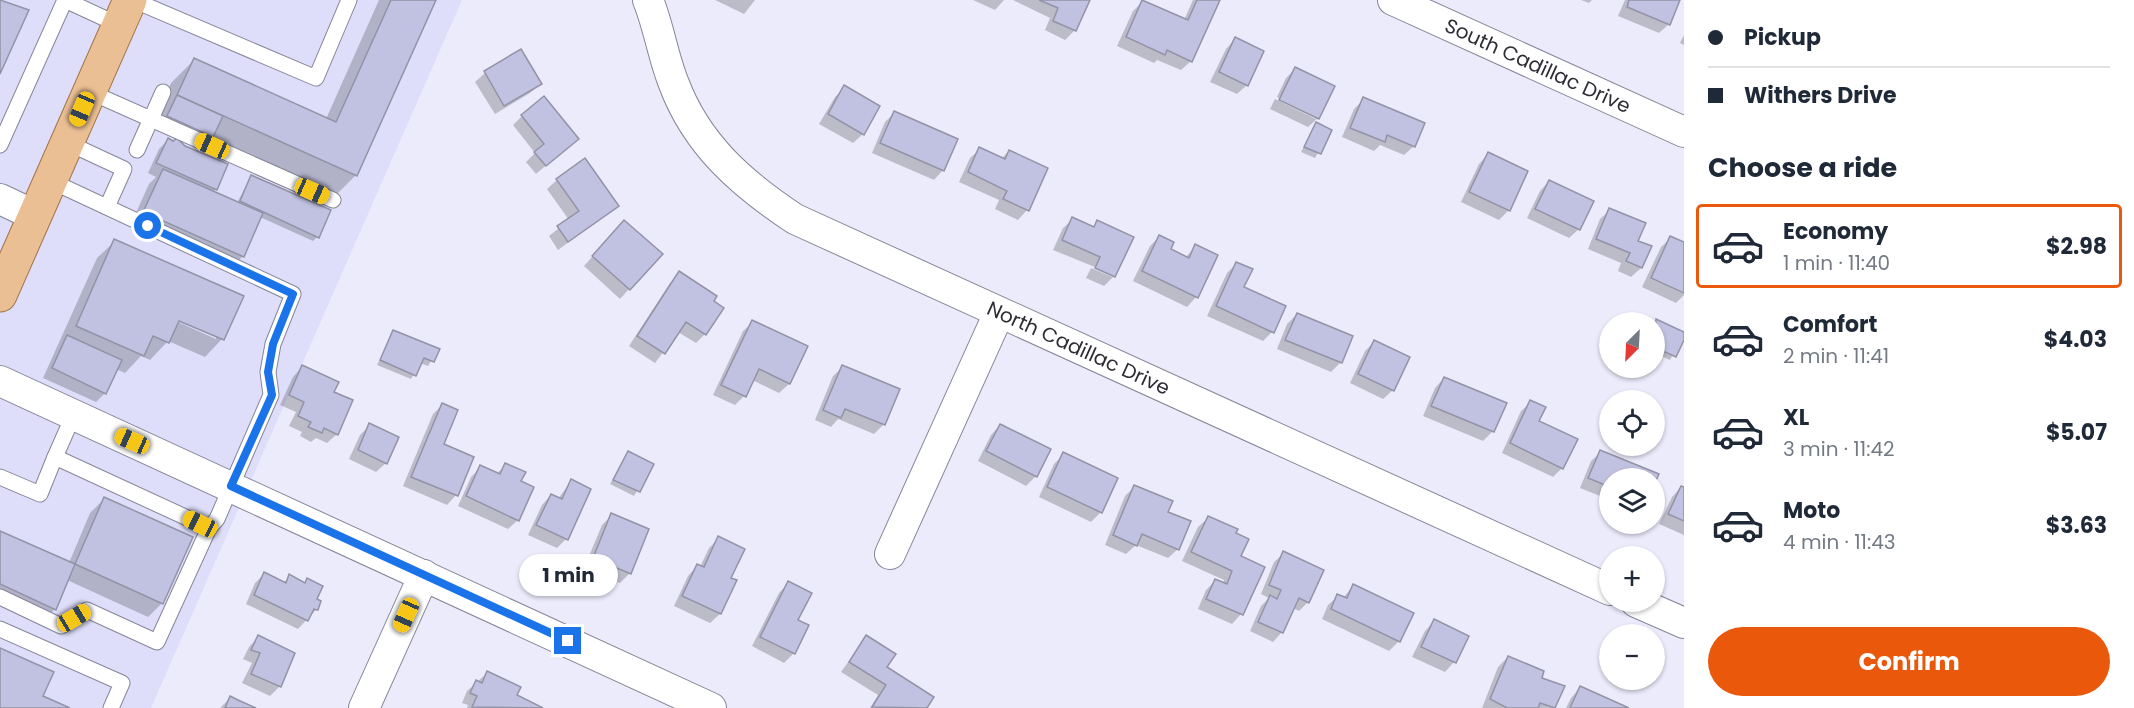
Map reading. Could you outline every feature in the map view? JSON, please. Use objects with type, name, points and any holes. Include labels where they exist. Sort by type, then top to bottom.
[{"type":"main road","points":[[0,295],[127,8]]},
{"type":"street","name":"North Cadillac Drive","points":[[648,0],[666,63],[686,110],[712,149],[752,190],[795,219],[1599,585]]},
{"type":"street","name":"South Cadillac Drive","points":[[1393,0],[1684,132]]},
{"type":"street","points":[[0,199],[36,216]]},
{"type":"street","points":[[890,554],[999,313]]},
{"type":"street","points":[[0,381],[711,708]]},
{"type":"street","points":[[364,708],[424,575]]},
{"type":"street","points":[[1659,612],[1684,623]]},
{"type":"lane","points":[[0,145],[65,0],[127,8],[316,78],[349,0]]},
{"type":"lane","points":[[90,92],[333,200]]},
{"type":"lane","points":[[138,150],[163,92]]},
{"type":"lane","points":[[68,143],[124,169],[107,207]]},
{"type":"lane","points":[[0,597],[61,626],[87,610],[157,642],[204,526],[217,519],[272,395],[268,372],[273,344],[293,294],[51,181]]},
{"type":"lane","points":[[0,477],[40,494],[74,414]]},
{"type":"lane","points":[[55,457],[204,526]]},
{"type":"lane","points":[[0,629],[122,683],[111,708]]},
{"type":"shaded area","points":[[0,0],[462,0],[151,708],[0,708]]},
{"type":"building","points":[[0,0],[29,10],[0,74]]},
{"type":"building","points":[[391,0],[436,0],[357,176],[177,95],[194,58],[336,122]]},
{"type":"building","points":[[1039,0],[1090,0],[1076,31],[1053,21],[1058,8]]},
{"type":"building","points":[[1142,0],[1188,20],[1197,0],[1220,0],[1192,62],[1167,50],[1165,55],[1126,37]]},
{"type":"building","points":[[1629,0],[1680,0],[1670,25],[1627,7]]},
{"type":"building","points":[[1235,37],[1264,51],[1248,86],[1219,72]]},
{"type":"building","points":[[521,49],[542,84],[504,106],[484,71]]},
{"type":"building","points":[[1295,67],[1335,86],[1319,119],[1279,100]]},
{"type":"building","points":[[844,85],[880,106],[864,135],[828,114]]},
{"type":"building","points":[[177,95],[223,116],[213,137],[167,116]]},
{"type":"building","points":[[544,96],[579,139],[546,166],[534,152],[544,144],[521,115]]},
{"type":"building","points":[[1363,97],[1425,123],[1415,147],[1387,135],[1385,142],[1350,128]]},
{"type":"building","points":[[894,111],[958,139],[944,171],[880,143]]},
{"type":"building","points":[[1316,122],[1332,130],[1321,154],[1304,147]]},
{"type":"building","points":[[168,138],[173,141],[177,138],[185,146],[228,164],[217,190],[156,163]]},
{"type":"building","points":[[979,147],[1005,159],[1009,150],[1048,168],[1029,211],[1003,199],[1007,191],[968,172]]},
{"type":"building","points":[[1488,152],[1528,171],[1510,211],[1469,192]]},
{"type":"building","points":[[585,158],[619,206],[568,242],[557,226],[579,211],[556,179]]},
{"type":"building","points":[[163,169],[263,213],[244,257],[143,212]]},
{"type":"building","points":[[251,175],[331,210],[319,238],[240,201]]},
{"type":"building","points":[[1549,180],[1594,201],[1580,230],[1535,209]]},
{"type":"building","points":[[1609,208],[1646,223],[1638,241],[1652,246],[1642,268],[1626,261],[1630,253],[1596,239]]},
{"type":"building","points":[[1072,217],[1094,227],[1097,220],[1134,237],[1115,277],[1095,268],[1100,257],[1062,240]]},
{"type":"building","points":[[624,220],[663,254],[630,290],[592,256]]},
{"type":"building","points":[[1159,235],[1174,242],[1171,249],[1189,258],[1195,244],[1218,255],[1198,298],[1142,271]]},
{"type":"building","points":[[1670,236],[1684,242],[1684,293],[1651,278]]},
{"type":"building","points":[[114,239],[244,296],[224,340],[179,321],[169,343],[153,336],[144,356],[76,326]]},
{"type":"building","points":[[1236,262],[1253,269],[1244,287],[1286,306],[1274,333],[1216,306]]},
{"type":"building","points":[[679,271],[717,296],[714,301],[724,308],[706,335],[686,322],[665,354],[637,336]]},
{"type":"building","points":[[1297,313],[1353,336],[1342,363],[1285,340]]},
{"type":"building","points":[[752,320],[808,346],[790,384],[759,369],[746,397],[721,385]]},
{"type":"building","points":[[1665,323],[1684,332],[1684,340],[1676,357],[1665,352]]},
{"type":"building","points":[[393,330],[440,349],[434,362],[424,358],[416,376],[380,360]]},
{"type":"building","points":[[67,335],[122,360],[106,394],[52,368]]},
{"type":"building","points":[[1374,340],[1410,357],[1394,391],[1358,374]]},
{"type":"building","points":[[302,365],[339,382],[334,392],[353,400],[338,435],[324,428],[322,433],[308,427],[311,422],[298,416],[304,402],[289,395]]},
{"type":"building","points":[[842,365],[900,389],[885,425],[845,409],[841,418],[823,410]]},
{"type":"building","points":[[1444,377],[1507,403],[1494,432],[1431,406]]},
{"type":"building","points":[[1530,400],[1546,407],[1539,421],[1578,439],[1563,469],[1510,443]]},
{"type":"building","points":[[442,403],[458,410],[444,444],[474,457],[458,496],[411,477]]},
{"type":"building","points":[[369,423],[399,437],[387,464],[358,450]]},
{"type":"building","points":[[1000,424],[1051,449],[1037,477],[986,451]]},
{"type":"building","points":[[628,451],[654,464],[640,492],[613,480]]},
{"type":"building","points":[[1063,452],[1118,478],[1102,513],[1047,487]]},
{"type":"building","points":[[1599,452],[1599,456],[1615,456],[1644,468],[1599,468],[1599,482],[1588,478]]},
{"type":"building","points":[[505,463],[526,472],[521,481],[534,487],[519,521],[466,496],[480,465],[500,474]]},
{"type":"building","points":[[571,479],[591,489],[568,540],[536,525],[551,494],[562,499]]},
{"type":"building","points":[[1134,485],[1173,501],[1168,512],[1191,521],[1179,550],[1142,534],[1137,546],[1113,535]]},
{"type":"building","points":[[1681,486],[1684,487],[1684,521],[1668,514]]},
{"type":"building","points":[[104,497],[193,537],[163,604],[75,564]]},
{"type":"building","points":[[611,513],[649,529],[631,574],[593,558]]},
{"type":"building","points":[[1208,516],[1238,529],[1236,533],[1249,539],[1241,556],[1265,567],[1243,615],[1206,599],[1215,579],[1227,584],[1232,571],[1191,552]]},
{"type":"building","points":[[0,531],[75,564],[56,610],[0,584]]},
{"type":"building","points":[[718,536],[745,549],[731,578],[737,580],[721,614],[682,596],[697,564],[704,567]]},
{"type":"building","points":[[1283,551],[1324,570],[1309,603],[1299,598],[1283,633],[1258,622],[1270,595],[1277,599],[1281,590],[1269,585]]},
{"type":"building","points":[[264,572],[286,583],[289,574],[305,583],[307,578],[323,586],[317,599],[321,601],[318,610],[314,609],[308,621],[254,595]]},
{"type":"building","points":[[788,581],[812,593],[798,620],[809,625],[795,654],[760,637]]},
{"type":"building","points":[[1353,584],[1414,613],[1400,642],[1331,609],[1337,594],[1347,598]]},
{"type":"building","points":[[1434,619],[1469,636],[1456,663],[1421,647]]},
{"type":"building","points":[[258,635],[295,653],[281,687],[251,674],[260,653],[251,650]]},
{"type":"building","points":[[866,635],[896,654],[887,667],[934,697],[927,708],[872,707],[886,685],[849,662]]},
{"type":"building","points":[[0,648],[54,672],[43,696],[70,708],[0,708]]},
{"type":"building","points":[[1508,656],[1544,671],[1542,678],[1565,686],[1555,708],[1540,703],[1538,708],[1507,708],[1490,699]]},
{"type":"building","points":[[487,671],[521,687],[517,695],[543,708],[472,707],[477,696],[470,693],[476,680],[482,683]]},
{"type":"building","points":[[1580,686],[1629,708],[1570,708]]},
{"type":"building","points":[[230,696],[238,700],[256,708],[225,708]]},
{"type":"route","points":[[148,226],[293,294],[273,344],[268,372],[272,395],[231,486],[568,641]]}]
